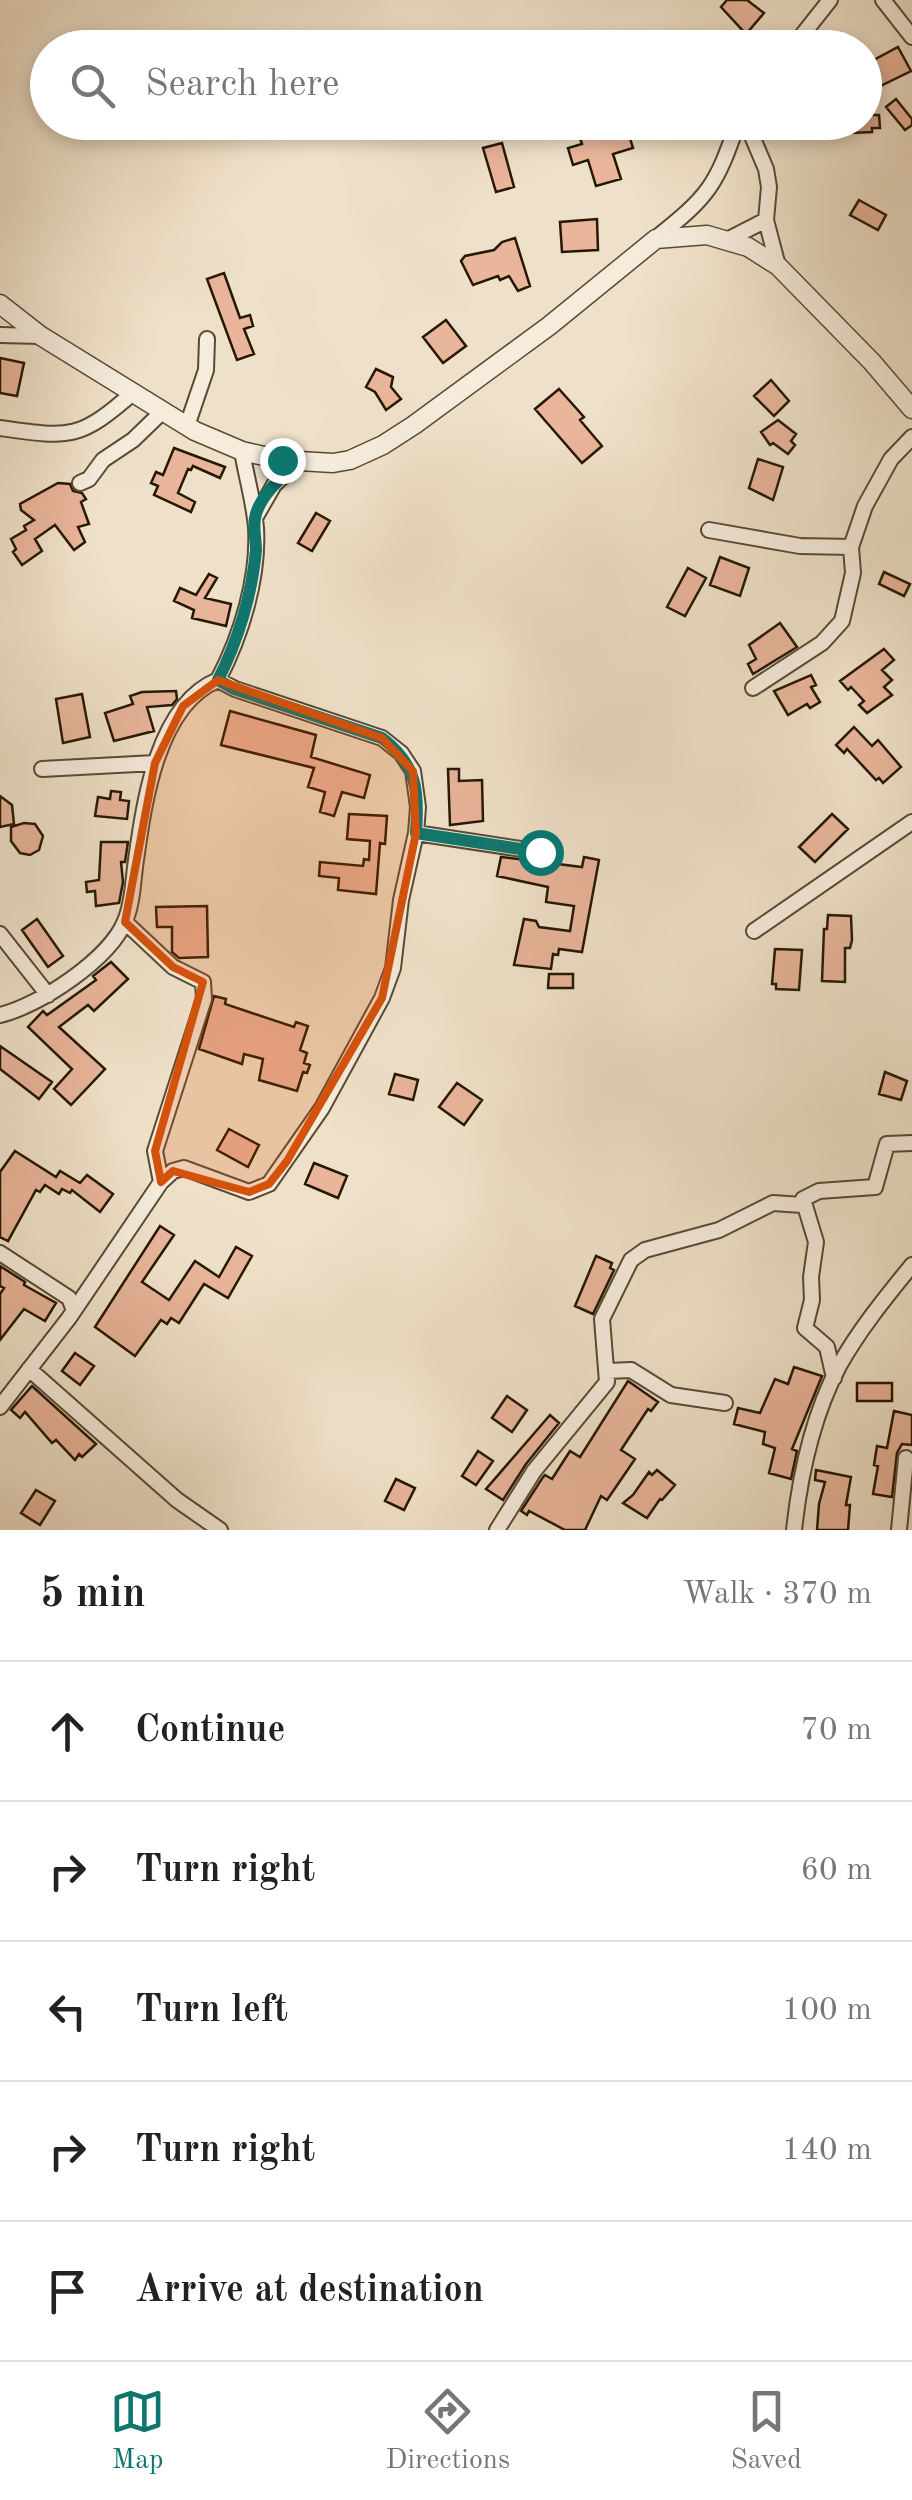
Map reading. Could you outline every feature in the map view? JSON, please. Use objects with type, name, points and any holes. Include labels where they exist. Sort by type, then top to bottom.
[{"type":"street","points":[[806,30],[830,0]]},
{"type":"street","points":[[883,0],[912,38]]},
{"type":"street","points":[[0,304],[41,336],[187,426],[242,451],[319,464],[350,460],[383,445],[549,326],[656,239],[702,200],[731,140]]},
{"type":"street","points":[[754,140],[766,168],[766,220],[778,266]]},
{"type":"street","points":[[729,239],[766,220]]},
{"type":"street","points":[[656,239],[707,235],[729,239],[778,266],[912,409]]},
{"type":"street","points":[[0,335],[41,336]]},
{"type":"street","points":[[187,426],[206,370],[207,339]]},
{"type":"street","points":[[0,428],[40,434],[83,431],[100,422],[134,392]]},
{"type":"street","points":[[80,483],[163,410]]},
{"type":"street","points":[[753,688],[822,643],[842,621],[852,573],[851,547],[877,481],[912,437]]},
{"type":"street","points":[[2,1019],[59,990],[73,974],[100,956],[125,922],[155,763],[183,706],[195,691],[218,680],[249,592],[256,553],[255,518],[242,451]]},
{"type":"street","points":[[255,518],[274,485],[298,462]]},
{"type":"street","points":[[709,530],[800,546],[851,547]]},
{"type":"street","points":[[0,1407],[161,1182],[173,1171],[184,1168],[249,1192],[269,1184],[322,1108],[382,998],[393,968],[400,900],[416,833],[418,807],[412,771],[401,753],[382,738],[234,689],[218,680]]},
{"type":"street","points":[[42,768],[155,763]]},
{"type":"street","points":[[754,930],[912,822]]},
{"type":"street","points":[[416,833],[540,852]]},
{"type":"street","points":[[125,922],[173,967],[204,982],[204,999],[155,1151],[161,1182]]},
{"type":"street","points":[[0,934],[48,995]]},
{"type":"street","points":[[802,1204],[808,1194],[819,1191],[875,1188],[887,1144],[912,1143]]},
{"type":"street","points":[[497,1530],[534,1471],[600,1392],[608,1371],[602,1318],[631,1260],[645,1250],[718,1230],[773,1203],[802,1204]]},
{"type":"street","points":[[802,1204],[816,1242],[810,1277],[812,1300],[805,1328],[827,1347],[834,1378]]},
{"type":"street","points":[[0,1253],[69,1298],[74,1308]]},
{"type":"street","points":[[794,1530],[810,1440],[834,1378],[880,1305],[912,1265]]},
{"type":"street","points":[[29,1368],[177,1500],[220,1530]]},
{"type":"street","points":[[608,1371],[631,1370],[671,1395],[725,1403]]},
{"type":"street","points":[[898,1530],[906,1458]]},
{"type":"highlighted area","points":[[218,680],[382,738],[413,771],[416,833],[382,998],[287,1161],[269,1184],[249,1192],[173,1171],[161,1182],[155,1151],[203,982],[173,967],[125,922],[155,763],[183,706]]},
{"type":"building","points":[[727,0],[747,0],[764,13],[749,30],[742,30],[721,7]]},
{"type":"building","points":[[898,47],[911,71],[882,85],[882,56]]},
{"type":"building","points":[[896,99],[912,119],[912,125],[905,130],[886,107]]},
{"type":"building","points":[[581,140],[630,140],[633,148],[613,154],[621,179],[596,186],[588,160],[573,165],[568,148],[582,144]]},
{"type":"building","points":[[502,143],[514,187],[496,192],[483,148]]},
{"type":"building","points":[[859,200],[886,215],[878,230],[850,215]]},
{"type":"building","points":[[597,219],[598,250],[562,252],[560,222]]},
{"type":"building","points":[[515,238],[530,286],[518,291],[509,276],[473,285],[461,261],[465,256],[494,250]]},
{"type":"building","points":[[224,273],[240,318],[250,315],[253,326],[244,329],[254,354],[237,360],[207,279]]},
{"type":"building","points":[[446,320],[466,346],[443,363],[423,337]]},
{"type":"building","points":[[0,358],[24,363],[17,396],[0,393]]},
{"type":"building","points":[[376,369],[393,377],[391,387],[401,399],[386,410],[375,392],[366,387]]},
{"type":"building","points":[[771,380],[789,401],[774,416],[754,396]]},
{"type":"building","points":[[559,389],[584,417],[580,420],[602,446],[582,463],[535,409]]},
{"type":"building","points":[[778,420],[796,434],[791,441],[795,445],[788,454],[773,443],[770,445],[761,432]]},
{"type":"building","points":[[174,448],[225,467],[220,478],[193,466],[188,469],[178,493],[195,502],[191,512],[154,495],[158,486],[151,483],[156,472],[163,475]]},
{"type":"building","points":[[758,459],[783,467],[773,500],[749,488]]},
{"type":"building","points":[[58,483],[70,484],[73,491],[82,493],[86,499],[81,502],[89,524],[78,527],[85,542],[74,550],[55,525],[35,539],[42,551],[22,565],[13,552],[16,549],[11,539],[34,520],[21,510],[20,504]]},
{"type":"building","points":[[316,513],[330,521],[312,551],[298,543]]},
{"type":"building","points":[[720,557],[749,568],[740,596],[710,585]]},
{"type":"building","points":[[688,568],[706,578],[685,616],[667,607]]},
{"type":"building","points":[[884,572],[910,584],[904,596],[879,584]]},
{"type":"building","points":[[209,574],[217,578],[205,598],[231,604],[226,626],[192,618],[194,610],[174,601],[180,588],[196,595]]},
{"type":"building","points":[[780,623],[797,647],[753,674],[748,664],[756,659],[749,645]]},
{"type":"building","points":[[884,649],[894,660],[882,670],[892,680],[884,687],[892,695],[867,713],[859,705],[864,701],[840,681]]},
{"type":"building","points":[[811,675],[816,685],[811,687],[820,702],[810,708],[807,704],[788,715],[774,691]]},
{"type":"building","points":[[176,691],[177,699],[172,705],[147,707],[154,731],[114,741],[105,713],[133,704],[130,696],[142,692]]},
{"type":"building","points":[[82,694],[90,737],[63,743],[56,699]]},
{"type":"building","points":[[230,711],[316,735],[311,757],[370,775],[364,798],[342,792],[334,816],[320,812],[325,792],[308,787],[314,768],[221,745]]},
{"type":"building","points":[[854,727],[872,746],[878,740],[901,767],[883,783],[847,749],[844,753],[836,745]]},
{"type":"building","points":[[448,769],[459,769],[459,781],[482,780],[483,821],[450,825]]},
{"type":"building","points":[[111,791],[121,792],[120,800],[129,801],[127,819],[95,816],[98,797],[110,799]]},
{"type":"building","points":[[0,796],[12,805],[14,824],[0,827]]},
{"type":"building","points":[[349,814],[387,816],[385,844],[380,843],[376,894],[338,890],[339,878],[319,876],[320,862],[363,866],[364,859],[369,860],[370,841],[347,839]]},
{"type":"building","points":[[832,814],[848,829],[815,862],[799,847]]},
{"type":"building","points":[[35,824],[43,836],[39,850],[30,855],[20,853],[11,841],[11,827]]},
{"type":"building","points":[[101,842],[128,842],[125,862],[121,862],[119,903],[96,906],[95,891],[87,892],[86,882],[99,880]]},
{"type":"building","points":[[501,857],[582,867],[584,857],[599,860],[582,952],[559,949],[558,955],[553,954],[551,969],[514,965],[524,919],[536,921],[539,927],[570,931],[574,906],[546,902],[548,887],[497,876]]},
{"type":"building","points":[[207,906],[208,957],[179,958],[172,952],[172,927],[157,927],[156,907]]},
{"type":"building","points":[[828,915],[851,916],[852,940],[850,948],[845,948],[845,982],[822,981]]},
{"type":"building","points":[[37,919],[63,956],[48,967],[22,930]]},
{"type":"building","points":[[775,949],[802,950],[799,990],[776,989],[776,984],[772,984]]},
{"type":"building","points":[[111,962],[128,979],[94,1011],[88,1005],[59,1027],[105,1069],[71,1105],[54,1089],[72,1069],[28,1027],[43,1011],[47,1015],[96,980],[93,976]]},
{"type":"building","points":[[549,974],[573,974],[573,988],[548,988]]},
{"type":"building","points":[[214,996],[226,999],[225,1004],[294,1027],[296,1022],[308,1026],[300,1050],[307,1053],[304,1063],[310,1065],[307,1073],[303,1072],[297,1091],[259,1080],[263,1059],[244,1054],[242,1064],[199,1049]]},
{"type":"building","points":[[0,1046],[52,1082],[39,1099],[0,1069]]},
{"type":"building","points":[[885,1072],[907,1081],[901,1100],[879,1094]]},
{"type":"building","points":[[395,1074],[418,1080],[413,1100],[389,1094]]},
{"type":"building","points":[[457,1083],[482,1100],[464,1125],[439,1107]]},
{"type":"building","points":[[229,1129],[259,1145],[248,1167],[217,1150]]},
{"type":"building","points":[[15,1151],[56,1177],[60,1171],[80,1183],[87,1175],[113,1194],[100,1212],[72,1190],[70,1193],[62,1189],[59,1194],[45,1185],[40,1192],[36,1190],[8,1241],[0,1237],[0,1172]]},
{"type":"building","points":[[314,1163],[347,1176],[338,1198],[305,1184]]},
{"type":"building","points":[[160,1226],[174,1235],[142,1282],[169,1300],[195,1261],[219,1277],[236,1247],[252,1256],[228,1298],[204,1284],[179,1323],[171,1318],[167,1324],[161,1320],[135,1356],[95,1327]]},
{"type":"building","points":[[596,1256],[612,1263],[610,1268],[614,1270],[593,1314],[575,1306]]},
{"type":"building","points":[[0,1266],[56,1303],[45,1321],[24,1309],[0,1340],[0,1294],[4,1288],[0,1286]]},
{"type":"building","points":[[75,1353],[94,1366],[80,1385],[62,1371]]},
{"type":"building","points":[[794,1367],[822,1376],[792,1449],[797,1451],[791,1479],[769,1473],[775,1448],[763,1444],[765,1432],[734,1424],[738,1408],[760,1413],[775,1379],[788,1384]]},
{"type":"building","points":[[628,1381],[658,1402],[651,1411],[648,1409],[621,1450],[635,1459],[607,1500],[601,1496],[585,1530],[565,1530],[529,1511],[527,1515],[521,1511],[543,1477],[552,1479],[570,1451],[580,1457]]},
{"type":"building","points":[[857,1383],[892,1383],[892,1401],[857,1401]]},
{"type":"building","points":[[32,1386],[96,1444],[82,1457],[79,1454],[75,1460],[56,1440],[52,1443],[25,1412],[20,1418],[11,1410]]},
{"type":"building","points":[[507,1396],[527,1410],[512,1432],[492,1418]]},
{"type":"building","points":[[894,1411],[912,1415],[912,1445],[902,1444],[897,1453],[892,1497],[873,1494],[877,1446],[887,1448]]},
{"type":"building","points":[[550,1415],[559,1423],[503,1500],[486,1489]]},
{"type":"building","points":[[478,1451],[493,1461],[476,1485],[462,1476]]},
{"type":"building","points":[[657,1470],[675,1485],[647,1518],[623,1503],[649,1472],[652,1475]]},
{"type":"building","points":[[816,1470],[851,1477],[846,1505],[850,1505],[848,1530],[817,1530],[825,1482],[815,1480]]},
{"type":"building","points":[[396,1479],[415,1488],[404,1510],[385,1501]]},
{"type":"building","points":[[36,1490],[55,1501],[40,1525],[21,1513]]},
{"type":"route","points":[[282,460],[298,462],[274,485],[255,518],[256,553],[249,592],[218,680],[234,689],[382,738],[401,753],[412,771],[418,807],[416,833],[540,852]]}]
